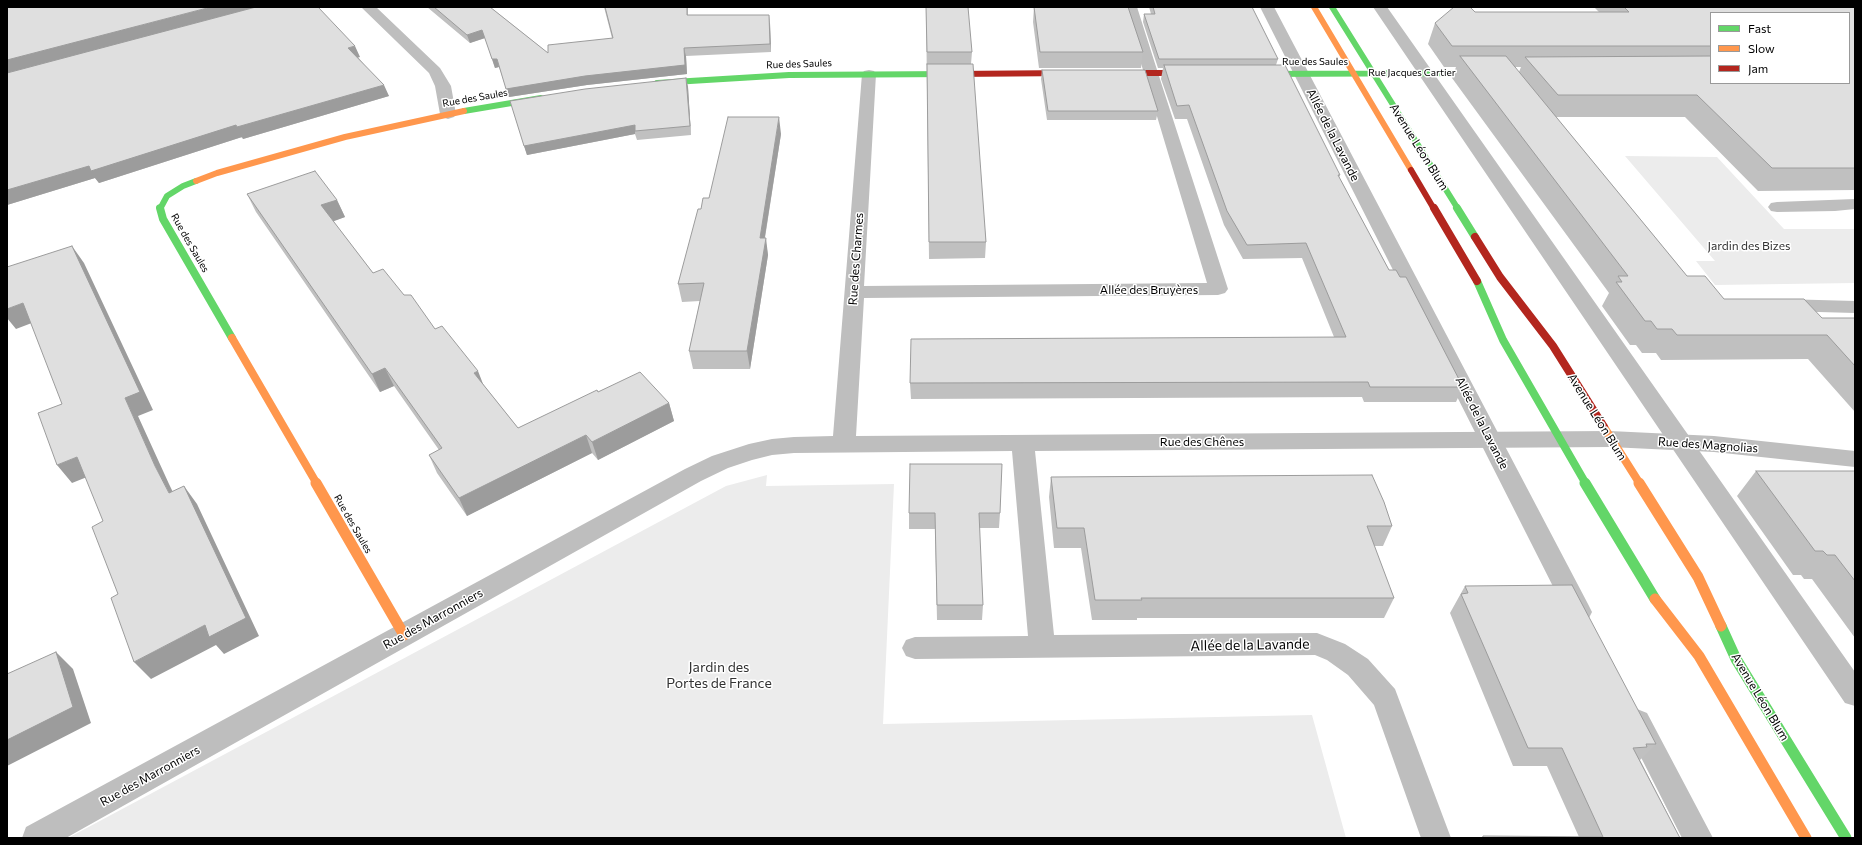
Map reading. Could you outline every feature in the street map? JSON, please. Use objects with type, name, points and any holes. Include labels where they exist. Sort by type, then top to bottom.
[{"type":"main road","name":"Avenue Léon Blum","points":[[1314,7],[1481,288],[1498,331],[1560,440],[1652,594],[1699,656],[1806,838]]},
{"type":"main road","name":"Avenue Léon Blum","points":[[1332,7],[1500,277],[1554,346],[1610,439],[1698,577],[1739,664],[1846,838]]},
{"type":"main road","name":"Rue des Saules","points":[[1246,74],[1353,73]]},
{"type":"main road","name":"Rue Jacques Cartier","points":[[1353,73],[1495,73]]},
{"type":"main road","name":"Rue des Saules","points":[[646,84],[727,77],[869,74],[1080,74]]},
{"type":"main road","points":[[1104,74],[1198,74]]},
{"type":"main road","name":"Rue des Saules","points":[[404,635],[167,226],[160,210],[164,200],[173,191],[217,173],[312,146],[448,114],[548,97]]},
{"type":"street","points":[[368,7],[435,71],[442,86],[448,114]]},
{"type":"street","points":[[1130,7],[1151,74]]},
{"type":"street","name":"Allée de la Lavande","points":[[1267,7],[1588,627]]},
{"type":"street","points":[[1380,7],[1855,694]]},
{"type":"street","name":"Rue des Charmes","points":[[844,444],[869,74]]},
{"type":"street","name":"Allée des Bruyères","points":[[854,292],[1218,289],[1151,74]]},
{"type":"street","points":[[1777,207],[1835,206],[1855,204]]},
{"type":"street","points":[[1765,305],[1855,307]]},
{"type":"street","name":"Rue des Magnolias","points":[[1560,440],[1610,439],[1680,441],[1855,459]]},
{"type":"street","name":"Rue des Chênes","points":[[844,444],[1560,440]]},
{"type":"street","points":[[1023,443],[1042,647]]},
{"type":"street","name":"Rue des Marronniers","points":[[37,838],[659,492],[720,462],[749,452],[772,447],[844,444]]},
{"type":"street","name":"Allée de la Lavande","points":[[915,648],[1317,644],[1336,652],[1358,667],[1385,698],[1436,838]]},
{"type":"street","points":[[1628,705],[1698,838]]},
{"type":"green space","name":"Jardin des Bizes","points":[[1625,156],[1717,157],[1784,229],[1855,229],[1855,283],[1715,285],[1696,261],[1715,261]]},
{"type":"green space","name":"Jardin des Portes de France","points":[[767,475],[766,486],[894,484],[883,724],[1312,715],[1346,838],[68,838],[726,486]]},
{"type":"building","points":[[7,7],[211,7],[7,60]]},
{"type":"building","points":[[256,7],[318,7],[355,46],[348,48],[384,85],[237,127],[236,125],[91,171],[89,166],[7,190],[7,73]]},
{"type":"building","points":[[434,7],[490,7],[548,53],[548,45],[613,38],[605,7],[687,7],[687,15],[769,15],[770,44],[684,48],[685,65],[585,76],[506,89],[497,59],[492,59],[482,30],[467,35]]},
{"type":"building","points":[[926,7],[968,7],[972,52],[927,52]]},
{"type":"building","points":[[1034,7],[1128,7],[1143,52],[1040,52]]},
{"type":"building","points":[[1153,7],[1252,7],[1278,59],[1159,59],[1144,14],[1155,14]]},
{"type":"building","points":[[1454,7],[1470,7],[1475,12],[1629,12],[1624,7],[1855,7],[1855,168],[1772,168],[1697,95],[1558,95],[1525,57],[1710,56],[1710,84],[1850,84],[1850,12],[1710,12],[1710,46],[1452,46],[1435,23]]},
{"type":"building","points":[[1460,56],[1506,56],[1687,276],[1705,276],[1724,299],[1804,299],[1822,318],[1855,318],[1855,366],[1827,335],[1677,335],[1672,329],[1657,329],[1651,321],[1645,321],[1616,282],[1622,282],[1618,276],[1628,276]]},
{"type":"building","points":[[927,64],[973,64],[986,242],[929,242]]},
{"type":"building","points":[[1164,65],[1285,65],[1340,175],[1338,175],[1389,270],[1396,270],[1400,277],[1406,277],[1463,387],[1370,387],[1368,382],[910,383],[911,339],[1346,337],[1306,243],[1247,245],[1227,211],[1189,105],[1177,106]]},
{"type":"building","points":[[1042,70],[1145,70],[1158,111],[1048,111]]},
{"type":"building","points":[[686,78],[690,126],[635,131],[635,125],[524,146],[510,101],[585,89]]},
{"type":"building","points":[[728,117],[779,117],[760,238],[766,238],[747,351],[689,351],[704,283],[678,284],[698,209],[701,209],[703,198],[709,198]]},
{"type":"building","points":[[315,171],[337,200],[321,205],[373,273],[383,269],[404,295],[411,295],[435,329],[442,326],[478,371],[474,373],[518,428],[597,390],[598,392],[640,372],[669,403],[592,442],[586,435],[459,498],[429,455],[442,448],[385,368],[372,374],[247,194]]},
{"type":"building","points":[[72,246],[140,392],[125,398],[155,466],[169,493],[184,486],[246,618],[209,637],[205,625],[134,662],[111,598],[118,594],[92,527],[103,521],[77,457],[57,465],[38,413],[62,404],[23,303],[7,309],[7,267]]},
{"type":"building","points":[[910,464],[1002,464],[1000,513],[979,513],[983,605],[937,605],[935,513],[909,513]]},
{"type":"building","points":[[1756,471],[1855,471],[1855,581],[1835,555],[1827,555],[1823,551],[1815,551]]},
{"type":"building","points":[[1372,475],[1384,502],[1392,526],[1367,526],[1394,598],[1141,598],[1142,600],[1095,600],[1084,528],[1057,528],[1051,477]]},
{"type":"building","points":[[1572,585],[1656,744],[1646,744],[1647,747],[1633,748],[1680,838],[1483,838],[1483,836],[1603,837],[1562,748],[1528,748],[1461,594],[1468,593],[1465,586]]},
{"type":"building","points":[[56,652],[73,707],[7,740],[7,674]]},
{"type":"traffic: fast","points":[[1332,7],[1475,237]]},
{"type":"traffic: fast","points":[[1258,74],[1484,73]]},
{"type":"traffic: fast","points":[[657,83],[789,75],[953,74]]},
{"type":"traffic: fast","points":[[464,111],[541,98]]},
{"type":"traffic: fast","points":[[196,181],[183,186],[167,196],[161,205],[160,210],[163,219],[232,338]]},
{"type":"traffic: fast","points":[[1477,281],[1503,340],[1590,491],[1655,599]]},
{"type":"traffic: fast","points":[[1721,626],[1736,659],[1846,838]]},
{"type":"traffic: slow","points":[[1314,7],[1411,170]]},
{"type":"traffic: slow","points":[[196,181],[217,173],[345,137],[464,111]]},
{"type":"traffic: slow","points":[[232,338],[404,635]]},
{"type":"traffic: slow","points":[[1604,427],[1698,577],[1721,626]]},
{"type":"traffic: slow","points":[[1655,599],[1699,656],[1806,838]]},
{"type":"traffic: jam","points":[[953,74],[1072,73]]},
{"type":"traffic: jam","points":[[1116,73],[1192,73]]},
{"type":"traffic: jam","points":[[1411,170],[1477,281]]},
{"type":"traffic: jam","points":[[1475,237],[1500,277],[1553,346],[1604,427]]}]
